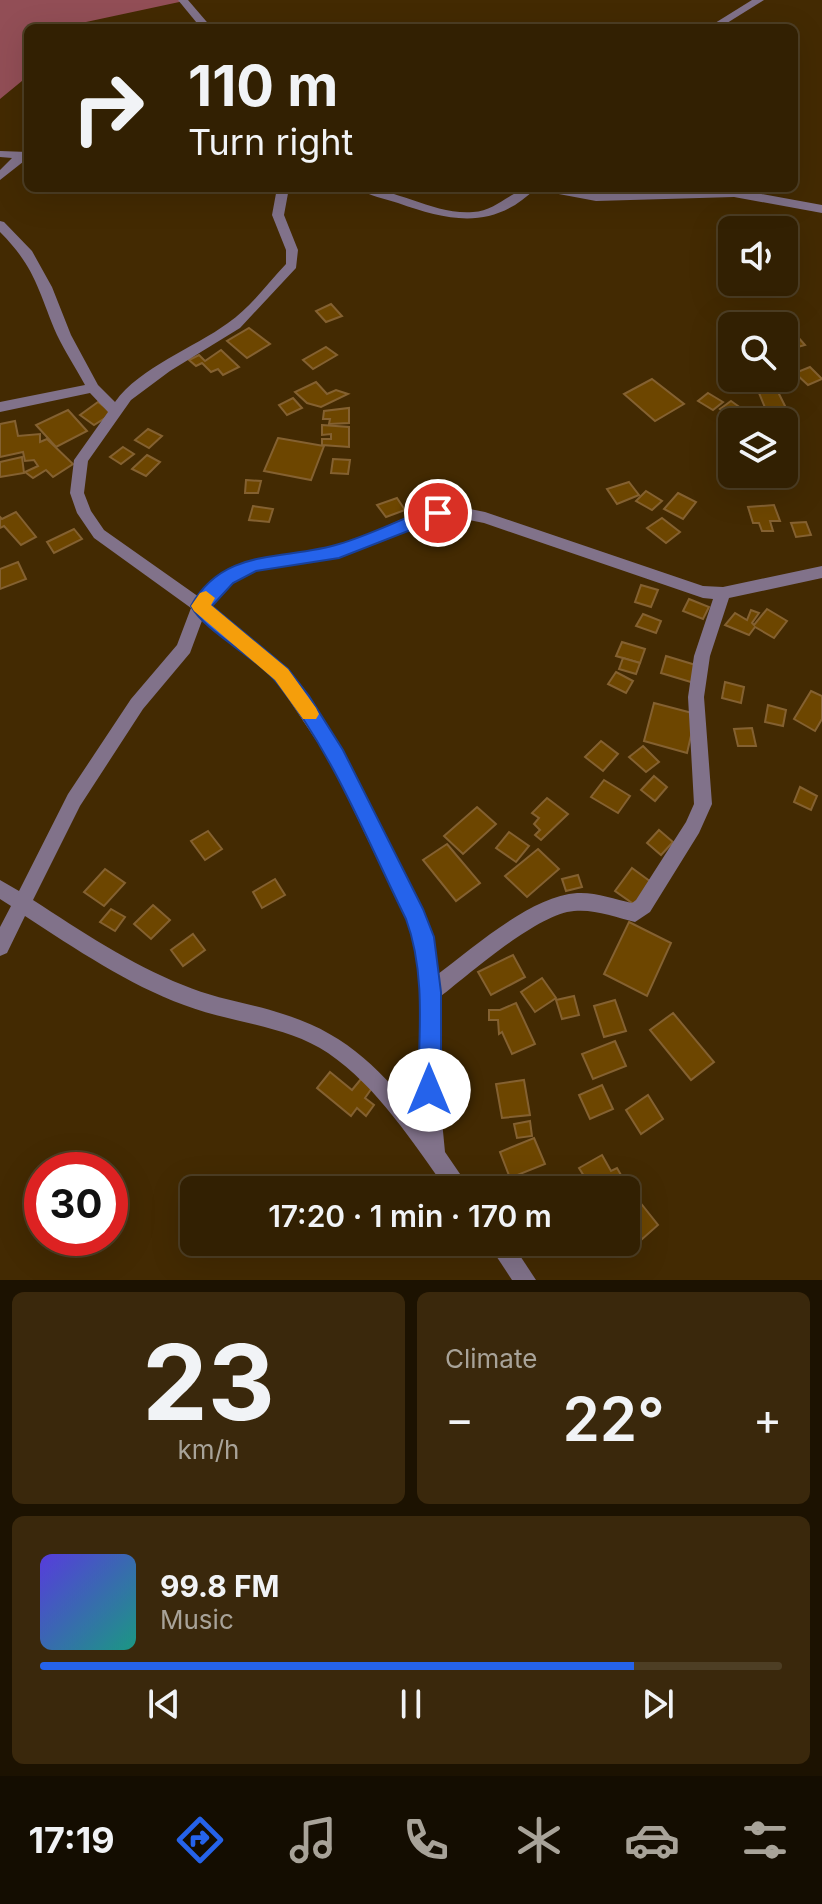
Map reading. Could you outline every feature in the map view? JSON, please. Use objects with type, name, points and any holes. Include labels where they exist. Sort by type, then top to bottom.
[{"type":"street","points":[[183,0],[204,24]]},
{"type":"street","points":[[719,24],[759,0]]},
{"type":"street","points":[[0,154],[24,156]]},
{"type":"street","points":[[0,176],[24,157]]},
{"type":"street","points":[[282,192],[278,215],[292,250],[292,265],[235,325],[142,383],[115,411],[81,460],[77,493],[84,513],[99,534],[200,606],[281,674],[336,756],[424,937],[430,992],[429,1090],[435,1157]]},
{"type":"street","points":[[378,192],[439,210],[476,216],[510,202],[524,192]]},
{"type":"street","points":[[569,192],[596,197],[734,193],[822,209]]},
{"type":"street","points":[[0,225],[26,251],[46,287],[64,335],[93,388],[115,411]]},
{"type":"street","points":[[0,407],[93,388]]},
{"type":"street","points":[[0,947],[74,800],[137,704],[184,648],[200,606],[227,578],[253,565],[339,551],[438,513],[459,512],[485,518],[680,586],[723,593],[822,572]]},
{"type":"street","points":[[430,992],[552,907],[569,902],[592,902],[635,913],[643,906],[693,827],[703,804],[696,697],[702,656],[723,593]]},
{"type":"street","points":[[0,889],[159,985],[189,998],[303,1030],[336,1047],[390,1098],[449,1176]]},
{"type":"street","points":[[508,1256],[525,1280]]},
{"type":"shaded area","points":[[0,0],[184,1],[77,24],[24,24],[24,79],[0,99]]},
{"type":"building","points":[[331,304],[342,316],[326,322],[316,311]]},
{"type":"building","points":[[249,328],[270,344],[247,358],[227,341]]},
{"type":"building","points":[[326,347],[337,355],[313,369],[303,360]]},
{"type":"building","points":[[221,350],[239,367],[223,375],[218,369],[211,372],[202,363],[196,366],[189,360],[199,355],[205,361]]},
{"type":"building","points":[[810,367],[822,379],[808,385],[798,372]]},
{"type":"building","points":[[652,379],[684,404],[655,421],[624,394]]},
{"type":"building","points":[[316,382],[327,394],[336,390],[348,394],[321,407],[307,403],[295,392]]},
{"type":"building","points":[[778,392],[786,408],[765,408],[759,393]]},
{"type":"building","points":[[708,393],[723,402],[713,410],[698,401]]},
{"type":"building","points":[[293,398],[302,408],[287,415],[279,405]]},
{"type":"building","points":[[731,401],[741,408],[721,408]]},
{"type":"building","points":[[98,402],[113,413],[94,425],[80,415]]},
{"type":"building","points":[[349,408],[349,423],[329,424],[330,419],[323,419],[324,411]]},
{"type":"building","points":[[68,410],[87,431],[56,447],[36,425]]},
{"type":"building","points":[[15,421],[18,436],[40,434],[40,442],[47,439],[73,464],[53,477],[46,470],[33,478],[25,472],[38,466],[34,460],[25,461],[23,452],[0,457],[0,424]]},
{"type":"building","points":[[322,425],[349,427],[349,447],[322,445],[322,439],[331,439],[331,434],[322,435]]},
{"type":"building","points":[[148,429],[162,436],[149,448],[135,440]]},
{"type":"building","points":[[278,438],[324,446],[311,480],[264,471]]},
{"type":"building","points":[[123,447],[134,454],[121,464],[110,457]]},
{"type":"building","points":[[147,455],[160,462],[146,476],[132,469]]},
{"type":"building","points":[[22,457],[24,473],[0,477],[0,462]]},
{"type":"building","points":[[333,459],[350,460],[348,474],[331,473]]},
{"type":"building","points":[[246,480],[261,481],[258,493],[245,493]]},
{"type":"building","points":[[629,482],[639,495],[617,504],[607,489]]},
{"type":"building","points":[[646,491],[662,501],[652,510],[636,501]]},
{"type":"building","points":[[678,493],[696,502],[683,519],[664,509]]},
{"type":"building","points":[[397,498],[405,510],[386,517],[377,505]]},
{"type":"building","points":[[774,505],[780,521],[770,521],[773,531],[762,531],[759,523],[753,523],[748,507]]},
{"type":"building","points":[[253,506],[273,509],[269,522],[249,520]]},
{"type":"building","points":[[16,512],[36,537],[21,545],[4,526],[0,528],[0,517],[2,519]]},
{"type":"building","points":[[662,518],[680,532],[666,543],[647,528]]},
{"type":"building","points":[[806,522],[811,535],[796,537],[791,523]]},
{"type":"building","points":[[74,529],[82,539],[54,553],[47,542]]},
{"type":"building","points":[[18,562],[26,579],[0,589],[0,569]]},
{"type":"building","points":[[641,585],[658,590],[651,607],[635,602]]},
{"type":"building","points":[[689,599],[709,607],[703,619],[683,611]]},
{"type":"building","points":[[767,609],[787,621],[774,638],[755,627],[749,635],[725,625],[735,613],[747,620],[751,610],[759,613],[752,623],[754,625]]},
{"type":"building","points":[[643,614],[661,621],[656,633],[636,626]]},
{"type":"building","points":[[622,642],[645,649],[640,663],[616,656]]},
{"type":"building","points":[[666,656],[699,666],[694,683],[661,673]]},
{"type":"building","points":[[623,658],[640,663],[636,674],[619,669]]},
{"type":"building","points":[[616,672],[633,681],[626,693],[608,684]]},
{"type":"building","points":[[725,682],[744,687],[741,703],[722,698]]},
{"type":"building","points":[[811,691],[822,696],[822,719],[815,731],[794,719]]},
{"type":"building","points":[[654,703],[696,714],[687,753],[644,741]]},
{"type":"building","points":[[768,705],[786,710],[783,726],[765,722]]},
{"type":"building","points":[[752,728],[756,746],[738,746],[734,729]]},
{"type":"building","points":[[601,741],[618,754],[603,771],[585,757]]},
{"type":"building","points":[[643,746],[659,762],[646,772],[629,757]]},
{"type":"building","points":[[654,776],[667,787],[655,801],[641,790]]},
{"type":"building","points":[[604,780],[630,796],[618,813],[591,797]]},
{"type":"building","points":[[800,787],[817,796],[811,810],[794,802]]},
{"type":"building","points":[[547,798],[568,814],[541,840],[535,835],[540,830],[534,824],[539,818],[532,813]]},
{"type":"building","points":[[477,807],[496,824],[463,854],[444,836]]},
{"type":"building","points":[[659,830],[673,842],[661,855],[647,843]]},
{"type":"building","points":[[208,831],[222,849],[205,860],[191,841]]},
{"type":"building","points":[[509,832],[529,846],[516,862],[496,848]]},
{"type":"building","points":[[447,844],[480,883],[456,901],[423,860]]},
{"type":"building","points":[[538,849],[559,869],[527,897],[505,876]]},
{"type":"building","points":[[632,868],[651,882],[635,905],[615,891]]},
{"type":"building","points":[[105,869],[125,883],[104,906],[84,892]]},
{"type":"building","points":[[578,875],[582,887],[566,891],[562,879]]},
{"type":"building","points":[[275,879],[285,895],[262,908],[253,892]]},
{"type":"building","points":[[153,905],[170,920],[151,939],[134,924]]},
{"type":"building","points":[[111,909],[125,917],[115,931],[100,922]]},
{"type":"building","points":[[629,922],[671,943],[647,996],[604,974]]},
{"type":"building","points":[[193,934],[205,950],[183,966],[171,950]]},
{"type":"building","points":[[513,955],[525,977],[491,995],[478,972]]},
{"type":"building","points":[[542,978],[556,998],[535,1012],[521,992]]},
{"type":"building","points":[[574,996],[579,1015],[562,1019],[556,1000]]},
{"type":"building","points":[[615,1000],[626,1031],[604,1037],[594,1006]]},
{"type":"building","points":[[516,1003],[535,1044],[512,1054],[502,1032],[499,1034],[498,1020],[489,1020],[489,1010],[500,1010]]},
{"type":"building","points":[[673,1013],[714,1062],[691,1080],[650,1030]]},
{"type":"building","points":[[615,1041],[626,1066],[593,1079],[582,1054]]},
{"type":"building","points":[[330,1072],[352,1090],[361,1079],[372,1088],[365,1098],[374,1105],[366,1116],[357,1108],[351,1116],[317,1088]]},
{"type":"building","points":[[524,1080],[530,1115],[502,1118],[496,1084]]},
{"type":"building","points":[[602,1085],[613,1109],[590,1119],[579,1095]]},
{"type":"building","points":[[648,1095],[663,1119],[641,1134],[626,1110]]},
{"type":"building","points":[[530,1121],[532,1136],[517,1138],[514,1124]]},
{"type":"building","points":[[534,1138],[545,1164],[509,1176],[500,1152]]},
{"type":"building","points":[[602,1155],[611,1171],[617,1168],[622,1176],[584,1176],[579,1168]]},
{"type":"building","points":[[640,1202],[658,1225],[640,1241]]},
{"type":"slow traffic","points":[[206,598],[200,606],[281,674],[310,714]]},
{"type":"route","points":[[429,1090],[430,992],[424,937],[416,916],[336,756],[302,702],[281,674],[200,606],[227,578],[253,565],[339,551],[438,513]]}]
